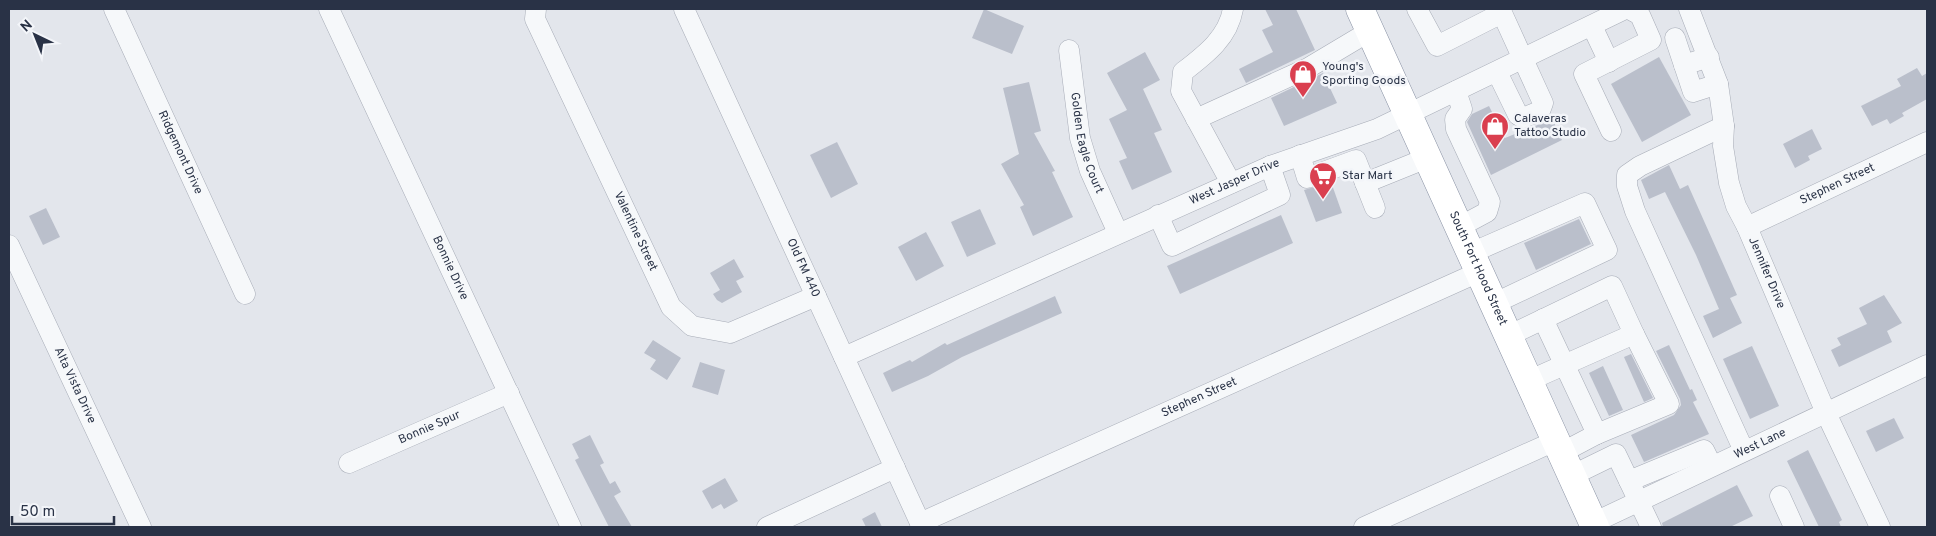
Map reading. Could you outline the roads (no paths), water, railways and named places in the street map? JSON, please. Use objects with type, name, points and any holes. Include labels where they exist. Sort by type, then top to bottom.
[{"type":"highway","name":"South Fort Hood Street","points":[[1365,20],[1594,525]]},
{"type":"street","name":"Ridgemont Drive","points":[[114,9],[246,294]]},
{"type":"street","name":"Bonnie Drive","points":[[329,9],[571,527]]},
{"type":"street","name":"Valentine Street","points":[[536,9],[536,19],[671,307],[692,326],[730,333],[816,296]]},
{"type":"street","name":"Old FM 440","points":[[684,9],[921,525]]},
{"type":"street","points":[[1231,183],[1181,91],[1183,72],[1210,51],[1230,23],[1233,9]]},
{"type":"street","points":[[1417,9],[1437,46],[1502,13],[1543,103],[1540,111],[1523,118],[1518,114],[1497,72]]},
{"type":"street","name":"West Jasper Drive","points":[[844,357],[1270,166],[1337,144],[1408,115],[1625,9]]},
{"type":"street","points":[[1629,9],[1640,15],[1652,40]]},
{"type":"street","name":"Jennifer Drive","points":[[1689,9],[1718,84],[1724,126],[1723,146],[1728,183],[1736,206],[1747,227],[1826,413],[1880,527]]},
{"type":"street","points":[[1196,119],[1308,68],[1365,20]]},
{"type":"street","points":[[1592,26],[1609,62]]},
{"type":"street","points":[[1611,131],[1584,74],[1652,40],[1675,38],[1697,28]]},
{"type":"street","points":[[1675,38],[1695,98],[1718,84]]},
{"type":"street","name":"Golden Eagle Court","points":[[1069,50],[1080,138],[1090,171],[1118,233]]},
{"type":"street","points":[[1684,65],[1709,57]]},
{"type":"street","points":[[1456,91],[1462,109],[1455,119],[1456,128],[1490,202],[1487,212],[1459,227]]},
{"type":"street","points":[[1724,126],[1640,166],[1628,175],[1627,186],[1636,211],[1744,451]]},
{"type":"street","name":"Stephen Street","points":[[1747,227],[1927,142]]},
{"type":"street","points":[[1337,144],[1343,165]]},
{"type":"street","points":[[1300,155],[1307,178],[1356,160],[1375,208]]},
{"type":"street","points":[[1365,183],[1427,158]]},
{"type":"street","points":[[1158,215],[1172,246],[1280,195],[1270,166]]},
{"type":"street","name":"Stephen Street","points":[[921,525],[1475,262],[1585,203],[1607,250],[1494,304]]},
{"type":"street","name":"Alta Vista Drive","points":[[9,245],[141,527]]},
{"type":"street","points":[[1364,527],[1562,457],[1597,434],[1669,404],[1612,286],[1508,336]]},
{"type":"street","points":[[1543,319],[1597,434]]},
{"type":"street","points":[[1528,381],[1634,334]]},
{"type":"street","name":"West Lane","points":[[1594,525],[1638,501],[1927,365]]},
{"type":"street","name":"Bonnie Spur","points":[[349,463],[509,393]]},
{"type":"street","points":[[1629,481],[1704,450],[1712,466]]},
{"type":"street","points":[[1562,457],[1616,454],[1650,527]]},
{"type":"street","points":[[767,527],[895,468]]},
{"type":"street","points":[[1780,496],[1794,527]]},
{"type":"place","name":"Young's Sporting Goods","points":[[1303,98]]},
{"type":"place","name":"Calaveras Tattoo Studio","points":[[1495,150]]},
{"type":"place","name":"Star Mart","points":[[1323,200]]}]
